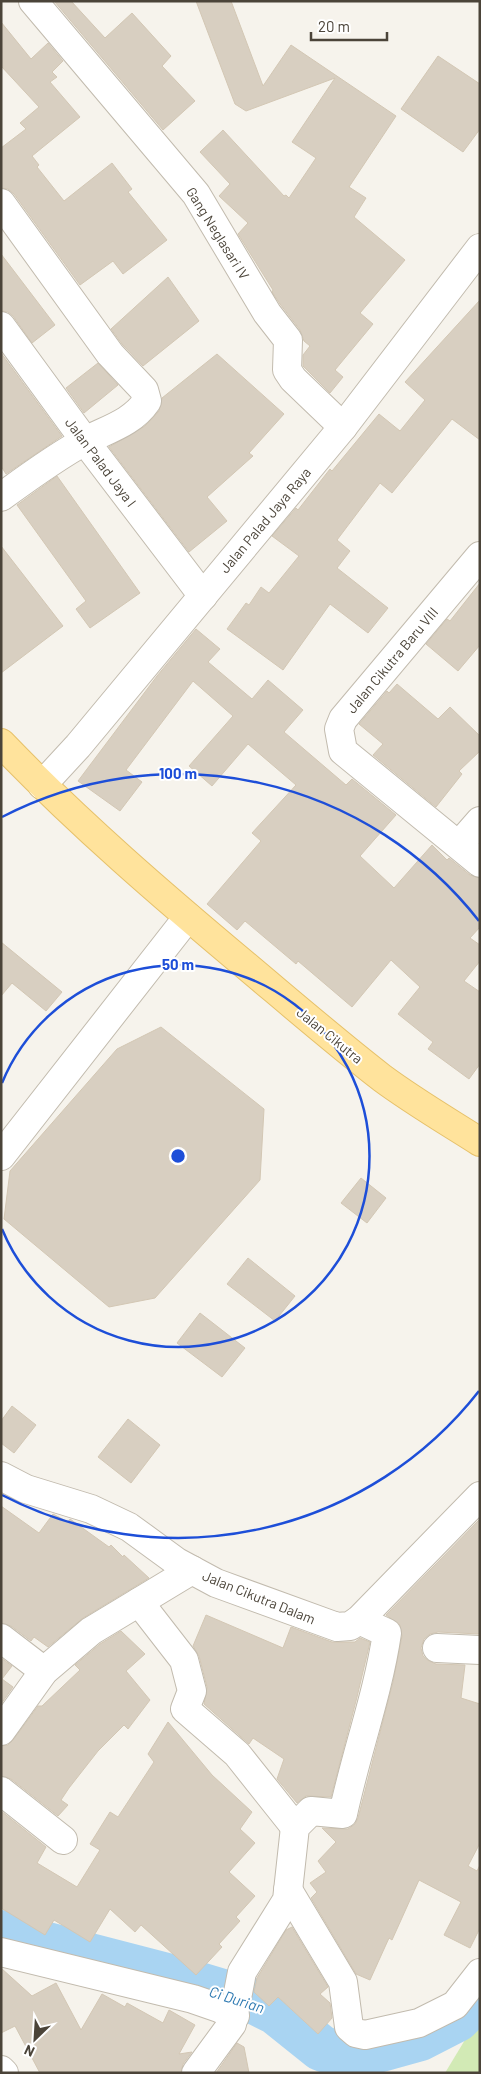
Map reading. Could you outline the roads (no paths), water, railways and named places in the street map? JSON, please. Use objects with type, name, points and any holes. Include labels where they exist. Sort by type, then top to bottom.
[{"type":"main road","name":"Jalan Cikutra","points":[[1,743],[42,785],[188,917],[383,1078],[480,1142]]},
{"type":"street","name":"Gang Neglasari IV","points":[[33,1],[196,194],[267,313],[288,340],[287,370],[293,380],[343,427]]},
{"type":"street","points":[[1,204],[110,354],[144,390],[147,402],[141,410],[127,421],[85,441],[5,486]]},
{"type":"street","name":"Jalan Palad Jaya Raya","points":[[42,785],[78,746],[343,427],[480,248]]},
{"type":"street","name":"Jalan Palad Jaya I","points":[[1,326],[85,441],[203,596]]},
{"type":"street","name":"Jalan Cikutra Baru VIII","points":[[480,556],[343,719],[339,729],[343,751],[480,863]]},
{"type":"street","points":[[458,846],[480,821]]},
{"type":"street","points":[[1,1156],[188,917]]},
{"type":"street","name":"Jalan Cikutra Dalam","points":[[1,1476],[26,1489],[91,1509],[106,1516],[128,1527],[177,1562],[216,1583],[337,1628],[350,1626],[359,1620]]},
{"type":"street","points":[[196,2073],[232,2024],[242,1972],[287,1900],[296,1827],[310,1811],[343,1814],[382,1662],[387,1632],[359,1620],[480,1496]]},
{"type":"street","points":[[1,1731],[44,1671],[92,1631],[192,1570]]},
{"type":"street","points":[[140,1602],[184,1660],[192,1691],[186,1709],[237,1754],[296,1827]]},
{"type":"street","points":[[1,1638],[44,1671]]},
{"type":"street","points":[[437,1648],[480,1650]]},
{"type":"street","points":[[1,1791],[63,1840]]},
{"type":"street","points":[[288,1890],[343,1982],[349,2027],[356,2033],[365,2035],[419,2023],[440,2014],[455,2005],[480,1973]]},
{"type":"street","points":[[1,1952],[193,1999],[220,2008],[235,2007]]},
{"type":"waterway","name":"Ci Durian","points":[[1,1933],[186,1981],[256,2002],[276,2012],[321,2048],[337,2054],[363,2054],[420,2038],[457,2019],[480,1996]]}]
